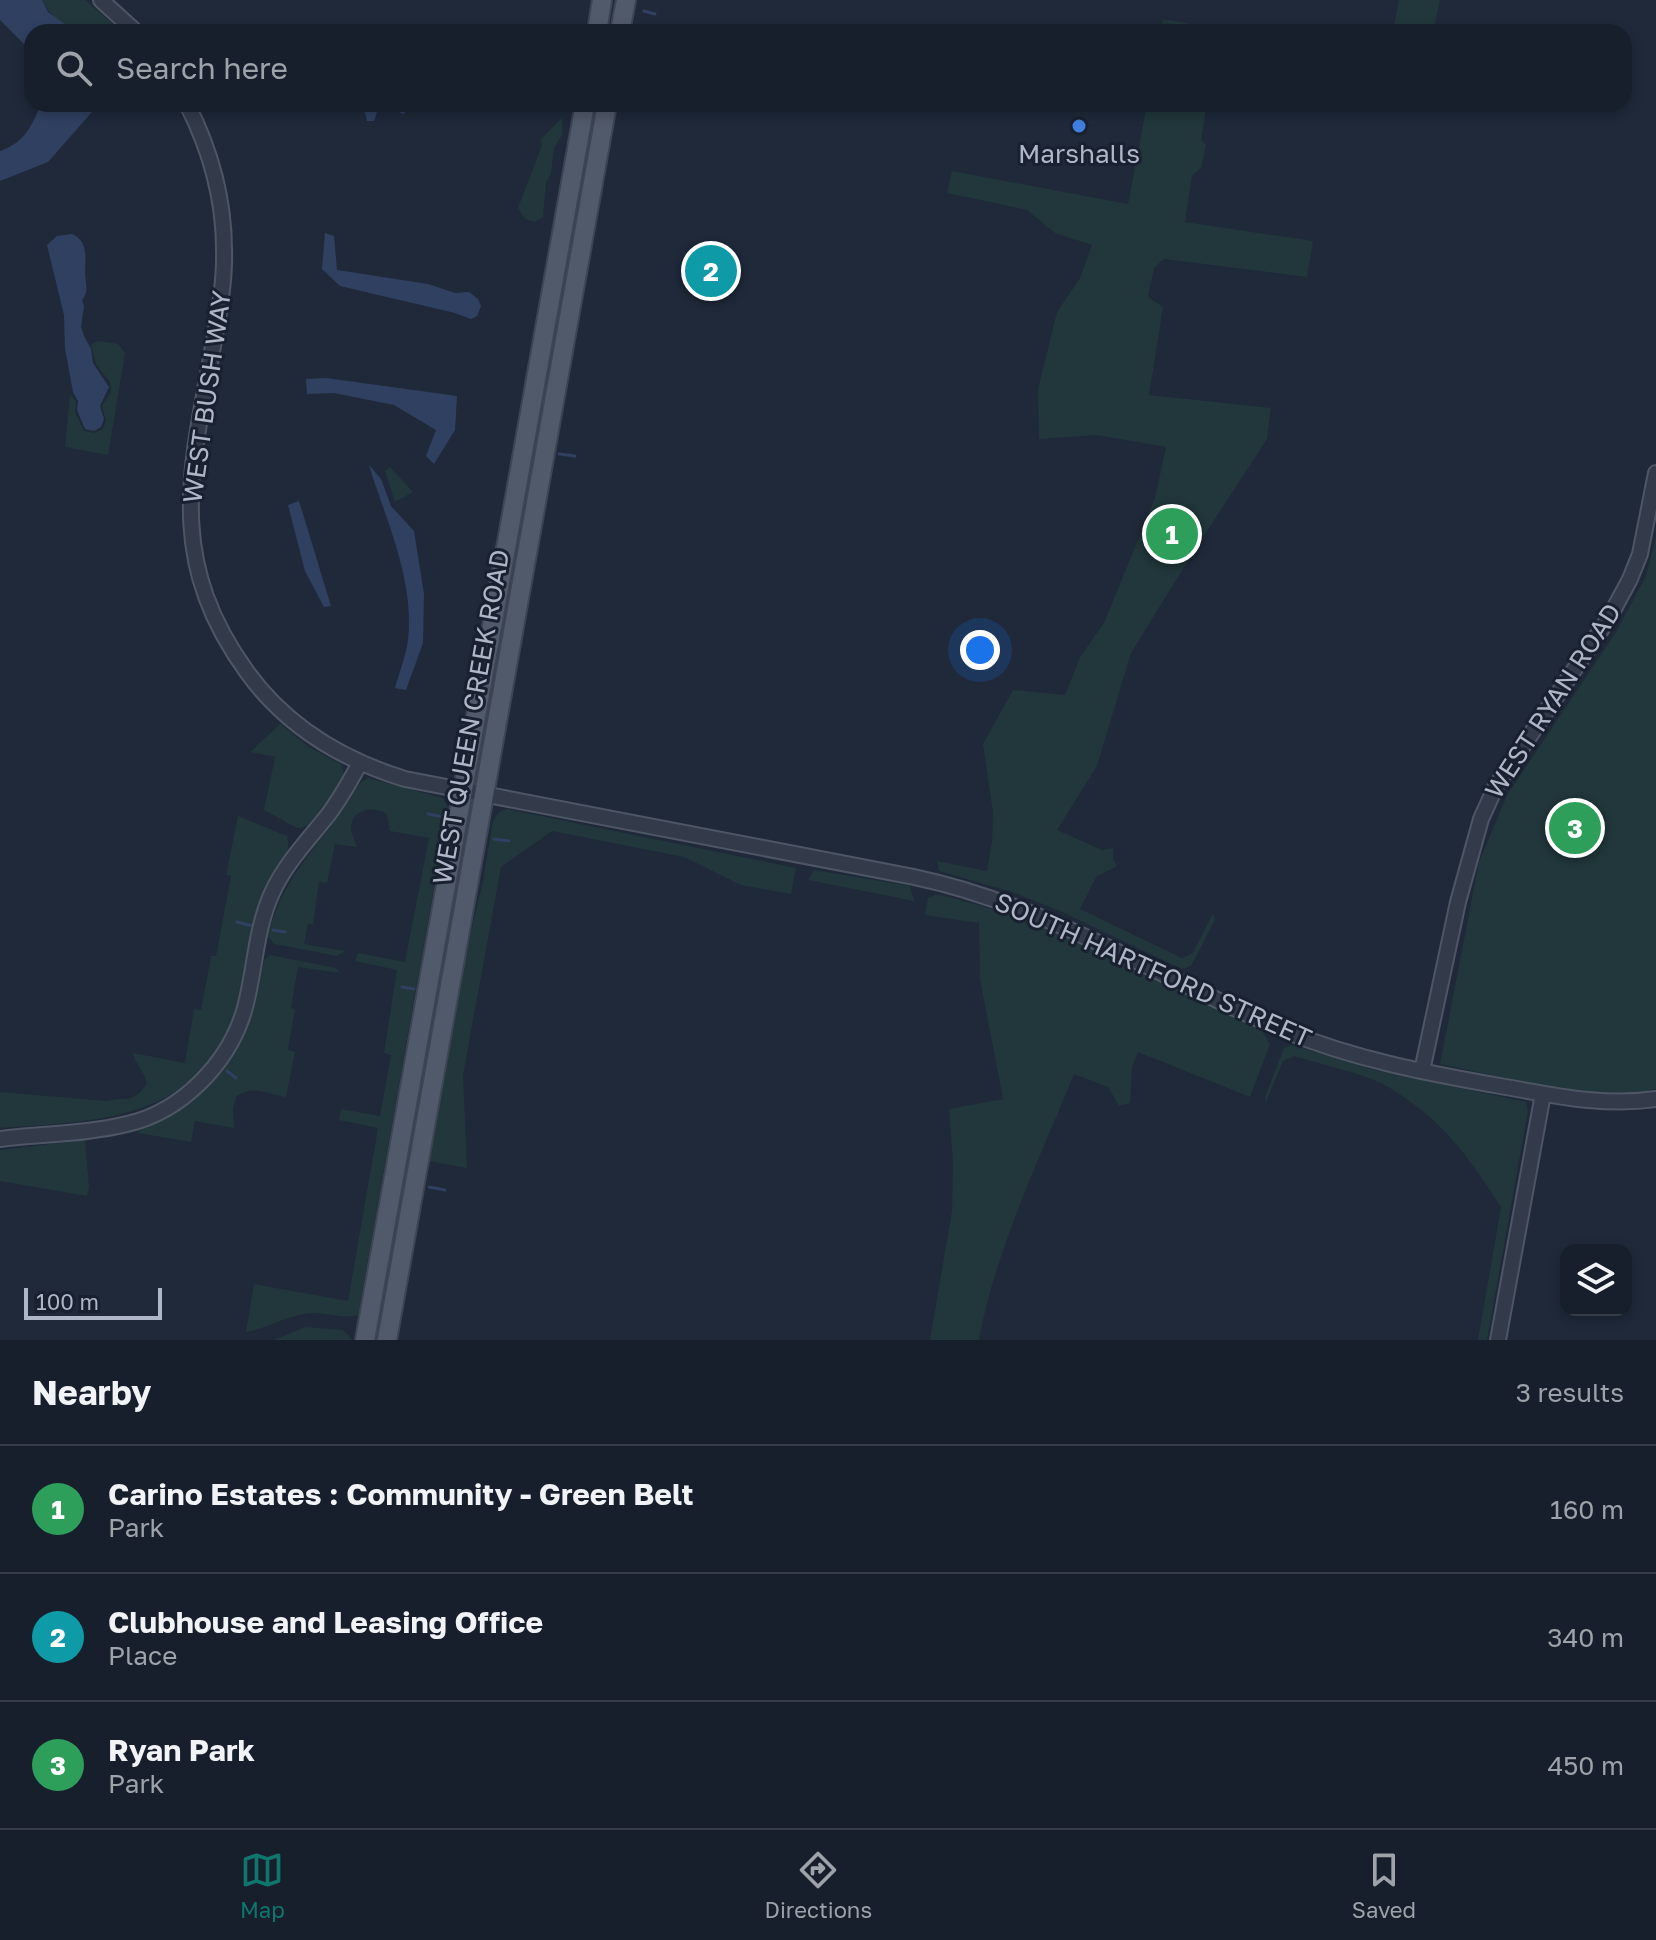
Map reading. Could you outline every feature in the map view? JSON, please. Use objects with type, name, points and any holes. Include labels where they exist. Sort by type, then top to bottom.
[{"type":"main road","points":[[598,24],[602,0]]},
{"type":"main road","points":[[622,24],[626,0]]},
{"type":"main road","name":"WEST QUEEN CREEK ROAD","points":[[365,1340],[584,112]]},
{"type":"main road","name":"WEST QUEEN CREEK ROAD","points":[[387,1340],[606,112]]},
{"type":"street","points":[[101,0],[127,24]]},
{"type":"street","name":"WEST BUSH WAY","points":[[191,112],[214,174],[221,207],[224,248],[220,311],[190,479],[191,536],[200,576],[224,635],[241,663],[268,698],[307,732],[360,763],[405,779],[461,791]]},
{"type":"street","name":"WEST RYAN ROAD","points":[[1422,1071],[1458,902],[1481,819],[1496,786],[1609,618],[1630,579],[1640,554],[1656,473]]},
{"type":"street","points":[[0,1139],[128,1124],[171,1105],[214,1069],[241,1019],[264,915],[272,893],[292,861],[342,796],[360,763]]},
{"type":"street","name":"SOUTH HARTFORD STREET","points":[[461,791],[914,877],[990,898],[1068,928],[1283,1030],[1351,1055],[1578,1101],[1656,1099]]},
{"type":"street","points":[[1498,1340],[1543,1094]]},
{"type":"green space","points":[[42,0],[85,0],[113,24],[63,24]]},
{"type":"green space","points":[[1399,0],[1440,0],[1435,24],[1394,24]]},
{"type":"green space","points":[[1163,19],[1191,24],[1162,24]]},
{"type":"green space","points":[[1145,112],[1206,112],[1201,140],[1206,145],[1201,168],[1192,176],[1185,222],[1313,241],[1307,277],[1164,259],[1154,268],[1148,297],[1163,307],[1149,395],[1271,408],[1267,439],[1131,653],[1097,766],[1057,830],[1102,850],[1113,848],[1117,866],[1096,877],[1080,909],[1182,958],[1193,953],[1213,913],[1215,920],[1191,966],[1182,969],[1060,911],[1012,892],[939,871],[937,861],[987,871],[993,812],[983,744],[1013,690],[1065,695],[1080,657],[1104,623],[1155,498],[1166,447],[1097,435],[1039,439],[1038,389],[1057,312],[1080,278],[1092,245],[1055,233],[1027,210],[947,193],[952,171],[1128,204]]},
{"type":"green space","points":[[562,118],[562,135],[554,148],[551,173],[546,183],[543,217],[535,222],[525,219],[518,208],[542,145],[540,140]]},
{"type":"green space","points":[[98,341],[118,344],[125,353],[108,455],[65,447],[70,394],[76,402],[75,412],[84,431],[94,433],[103,429],[106,421],[102,406],[111,392],[110,382],[96,364],[91,345]]},
{"type":"green space","points":[[390,467],[413,492],[395,502],[385,471]]},
{"type":"green space","points":[[1656,537],[1656,1089],[1631,1093],[1577,1091],[1440,1064],[1479,862],[1507,795],[1616,632],[1646,576]]},
{"type":"green space","points":[[280,724],[309,747],[341,764],[344,774],[328,801],[307,826],[297,828],[264,810],[275,757],[250,752]]},
{"type":"green space","points":[[368,778],[443,798],[448,808],[358,1315],[305,1314],[246,1332],[254,1284],[348,1301],[378,1128],[339,1120],[341,1109],[380,1116],[391,1055],[384,1053],[397,970],[355,961],[358,953],[405,962],[429,838],[390,831],[387,814],[382,811],[364,810],[359,813],[352,821],[351,828],[357,847],[335,844],[327,883],[319,882],[313,924],[308,924],[304,944],[345,951],[337,956],[274,944],[268,936],[290,882],[357,787]]},
{"type":"green space","points":[[507,809],[796,868],[791,894],[741,885],[684,857],[552,831],[501,867],[463,1075],[467,1168],[428,1161],[462,969],[483,881],[493,821],[499,812]]},
{"type":"green space","points":[[238,816],[287,836],[288,846],[258,906],[234,1014],[217,1050],[195,1076],[169,1096],[139,1109],[71,1122],[0,1128],[0,1092],[107,1101],[130,1098],[143,1090],[147,1083],[133,1053],[185,1063],[194,1009],[201,1010],[211,956],[216,956],[231,876],[226,875]]},
{"type":"green space","points":[[814,870],[910,886],[914,901],[808,880]]},
{"type":"green space","points":[[937,894],[1022,920],[1104,954],[1263,1032],[1270,1044],[1250,1097],[1138,1052],[1132,1067],[1130,1103],[1119,1106],[1108,1087],[1074,1074],[1007,1239],[979,1340],[930,1340],[952,1211],[953,1162],[949,1109],[1003,1099],[980,979],[979,923],[925,915],[928,898]]},
{"type":"green space","points":[[270,955],[336,968],[340,973],[298,967],[288,1050],[295,1052],[286,1097],[260,1091],[242,1093],[236,1097],[233,1109],[234,1128],[195,1121],[191,1142],[138,1133],[195,1098],[228,1062],[250,1016],[264,960]]},
{"type":"green space","points":[[1292,1045],[1374,1070],[1526,1102],[1528,1111],[1487,1340],[1478,1340],[1501,1207],[1465,1155],[1439,1126],[1407,1099],[1368,1078],[1294,1056],[1283,1061],[1266,1102],[1265,1097],[1284,1048]]},
{"type":"green space","points":[[85,1140],[87,1196],[0,1181],[0,1150]]},
{"type":"green space","points":[[305,1327],[343,1330],[353,1340],[274,1340]]},
{"type":"water","points":[[0,0],[42,0],[48,12],[65,24],[24,24],[24,44],[0,20]]},
{"type":"water","points":[[38,112],[92,112],[48,162],[0,181],[0,151],[26,133]]},
{"type":"water","points":[[365,112],[377,112],[374,121],[367,121]]},
{"type":"water","points":[[325,233],[334,236],[337,270],[428,284],[455,293],[469,292],[481,306],[477,316],[471,319],[340,286],[322,269]]},
{"type":"water","points":[[72,234],[81,241],[85,252],[86,294],[82,300],[81,327],[91,349],[93,363],[109,387],[100,406],[104,419],[101,427],[94,431],[85,429],[77,410],[78,401],[73,392],[65,349],[64,315],[47,245],[57,236]]},
{"type":"water","points":[[326,378],[457,396],[455,430],[434,464],[426,456],[436,430],[394,405],[334,393],[307,394],[306,379]]},
{"type":"water","points":[[369,465],[381,479],[391,506],[414,531],[424,594],[423,643],[406,690],[395,688],[408,640],[407,595],[398,551]]},
{"type":"water","points":[[299,501],[331,606],[324,607],[305,571],[288,505]]},
{"type":"waterway","points":[[644,11],[655,14]]},
{"type":"waterway","points":[[559,454],[575,456]]},
{"type":"waterway","points":[[428,814],[444,817]]},
{"type":"waterway","points":[[494,839],[509,841]]},
{"type":"waterway","points":[[237,922],[253,926]]},
{"type":"waterway","points":[[273,930],[285,932]]},
{"type":"waterway","points":[[402,987],[414,989]]},
{"type":"waterway","points":[[227,1071],[236,1078]]},
{"type":"waterway","points":[[429,1187],[445,1190]]},
{"type":"place","name":"Marshalls","points":[[1079,126]]},
{"type":"place","name":"Clubhouse and Leasing Office","points":[[711,271]]},
{"type":"place","name":"Carino Estates : Community - Green Belt","points":[[1172,534]]},
{"type":"place","name":"Ryan Park","points":[[1575,828]]}]
